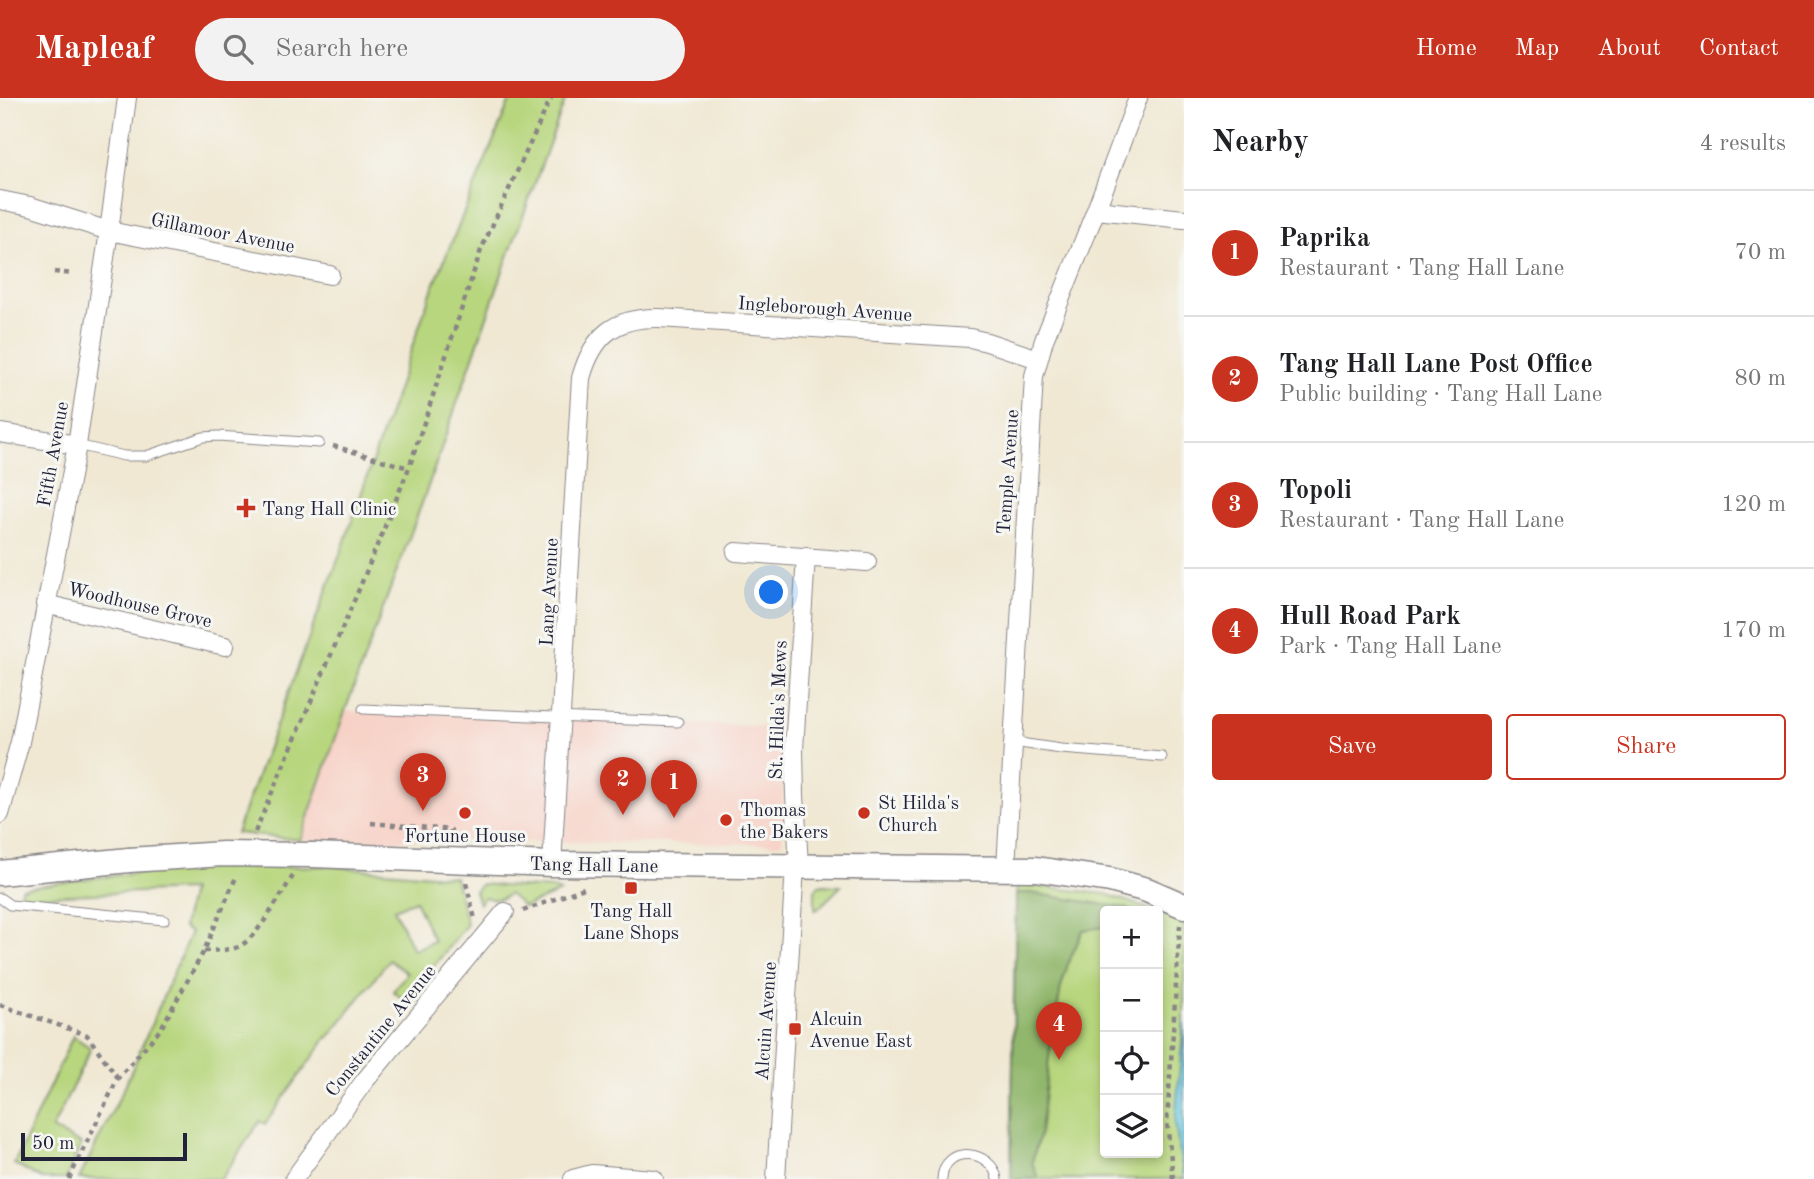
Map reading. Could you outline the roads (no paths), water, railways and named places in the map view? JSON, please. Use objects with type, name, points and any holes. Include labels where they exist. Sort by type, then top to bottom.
[{"type":"street","name":"Fifth Avenue","points":[[0,814],[20,742],[76,444],[127,98]]},
{"type":"street","name":"Temple Avenue","points":[[1006,868],[1034,376],[1044,340],[1138,98]]},
{"type":"street","name":"Gillamoor Avenue","points":[[0,200],[30,206],[109,230],[330,275]]},
{"type":"street","points":[[1096,210],[1184,219]]},
{"type":"street","name":"Ingleborough Avenue","points":[[609,331],[639,318],[941,336],[987,342],[1038,359]]},
{"type":"street","name":"Lang Avenue","points":[[552,864],[581,378],[586,360],[596,342],[609,331]]},
{"type":"street","points":[[0,433],[76,444]]},
{"type":"street","points":[[736,552],[867,562]]},
{"type":"street","name":"St. Hilda's Mews","points":[[797,866],[794,749],[806,556]]},
{"type":"street","name":"Woodhouse Grove","points":[[46,604],[225,646]]},
{"type":"street","name":"Tang Hall Lane","points":[[0,873],[223,854],[349,855],[552,864],[1006,868],[1037,869],[1110,880],[1147,890],[1183,906]]},
{"type":"street","name":"Alcuin Avenue","points":[[776,1179],[797,866]]},
{"type":"street","name":"Constantine Avenue","points":[[294,1179],[363,1083],[505,912]]},
{"type":"street","points":[[573,1179],[592,1174],[653,1179]]},
{"type":"lane","points":[[76,444],[124,456],[146,456],[203,437],[319,443]]},
{"type":"lane","points":[[363,709],[678,722]]},
{"type":"lane","points":[[1013,742],[1061,750],[1162,757]]},
{"type":"lane","points":[[0,898],[10,905],[164,920]]},
{"type":"lane","points":[[942,1179],[947,1163],[958,1155],[972,1154],[988,1162],[997,1179]]},
{"type":"water","points":[[1184,1020],[1184,1179],[1175,1123]]},
{"type":"place","name":"Tang Hall Clinic","points":[[246,508]]},
{"type":"place","name":"Topoli","points":[[423,811]]},
{"type":"place","name":"Fortune House","points":[[465,813]]},
{"type":"place","name":"St Hilda's Church","points":[[864,813]]},
{"type":"place","name":"Tang Hall Lane Post Office","points":[[623,815]]},
{"type":"place","name":"Paprika","points":[[674,818]]},
{"type":"place","name":"Thomas the Bakers","points":[[726,820]]},
{"type":"place","name":"Tang Hall Lane Shops","points":[[631,888]]},
{"type":"place","name":"Alcuin Avenue East","points":[[795,1029]]},
{"type":"place","name":"Hull Road Park","points":[[1059,1060]]}]
